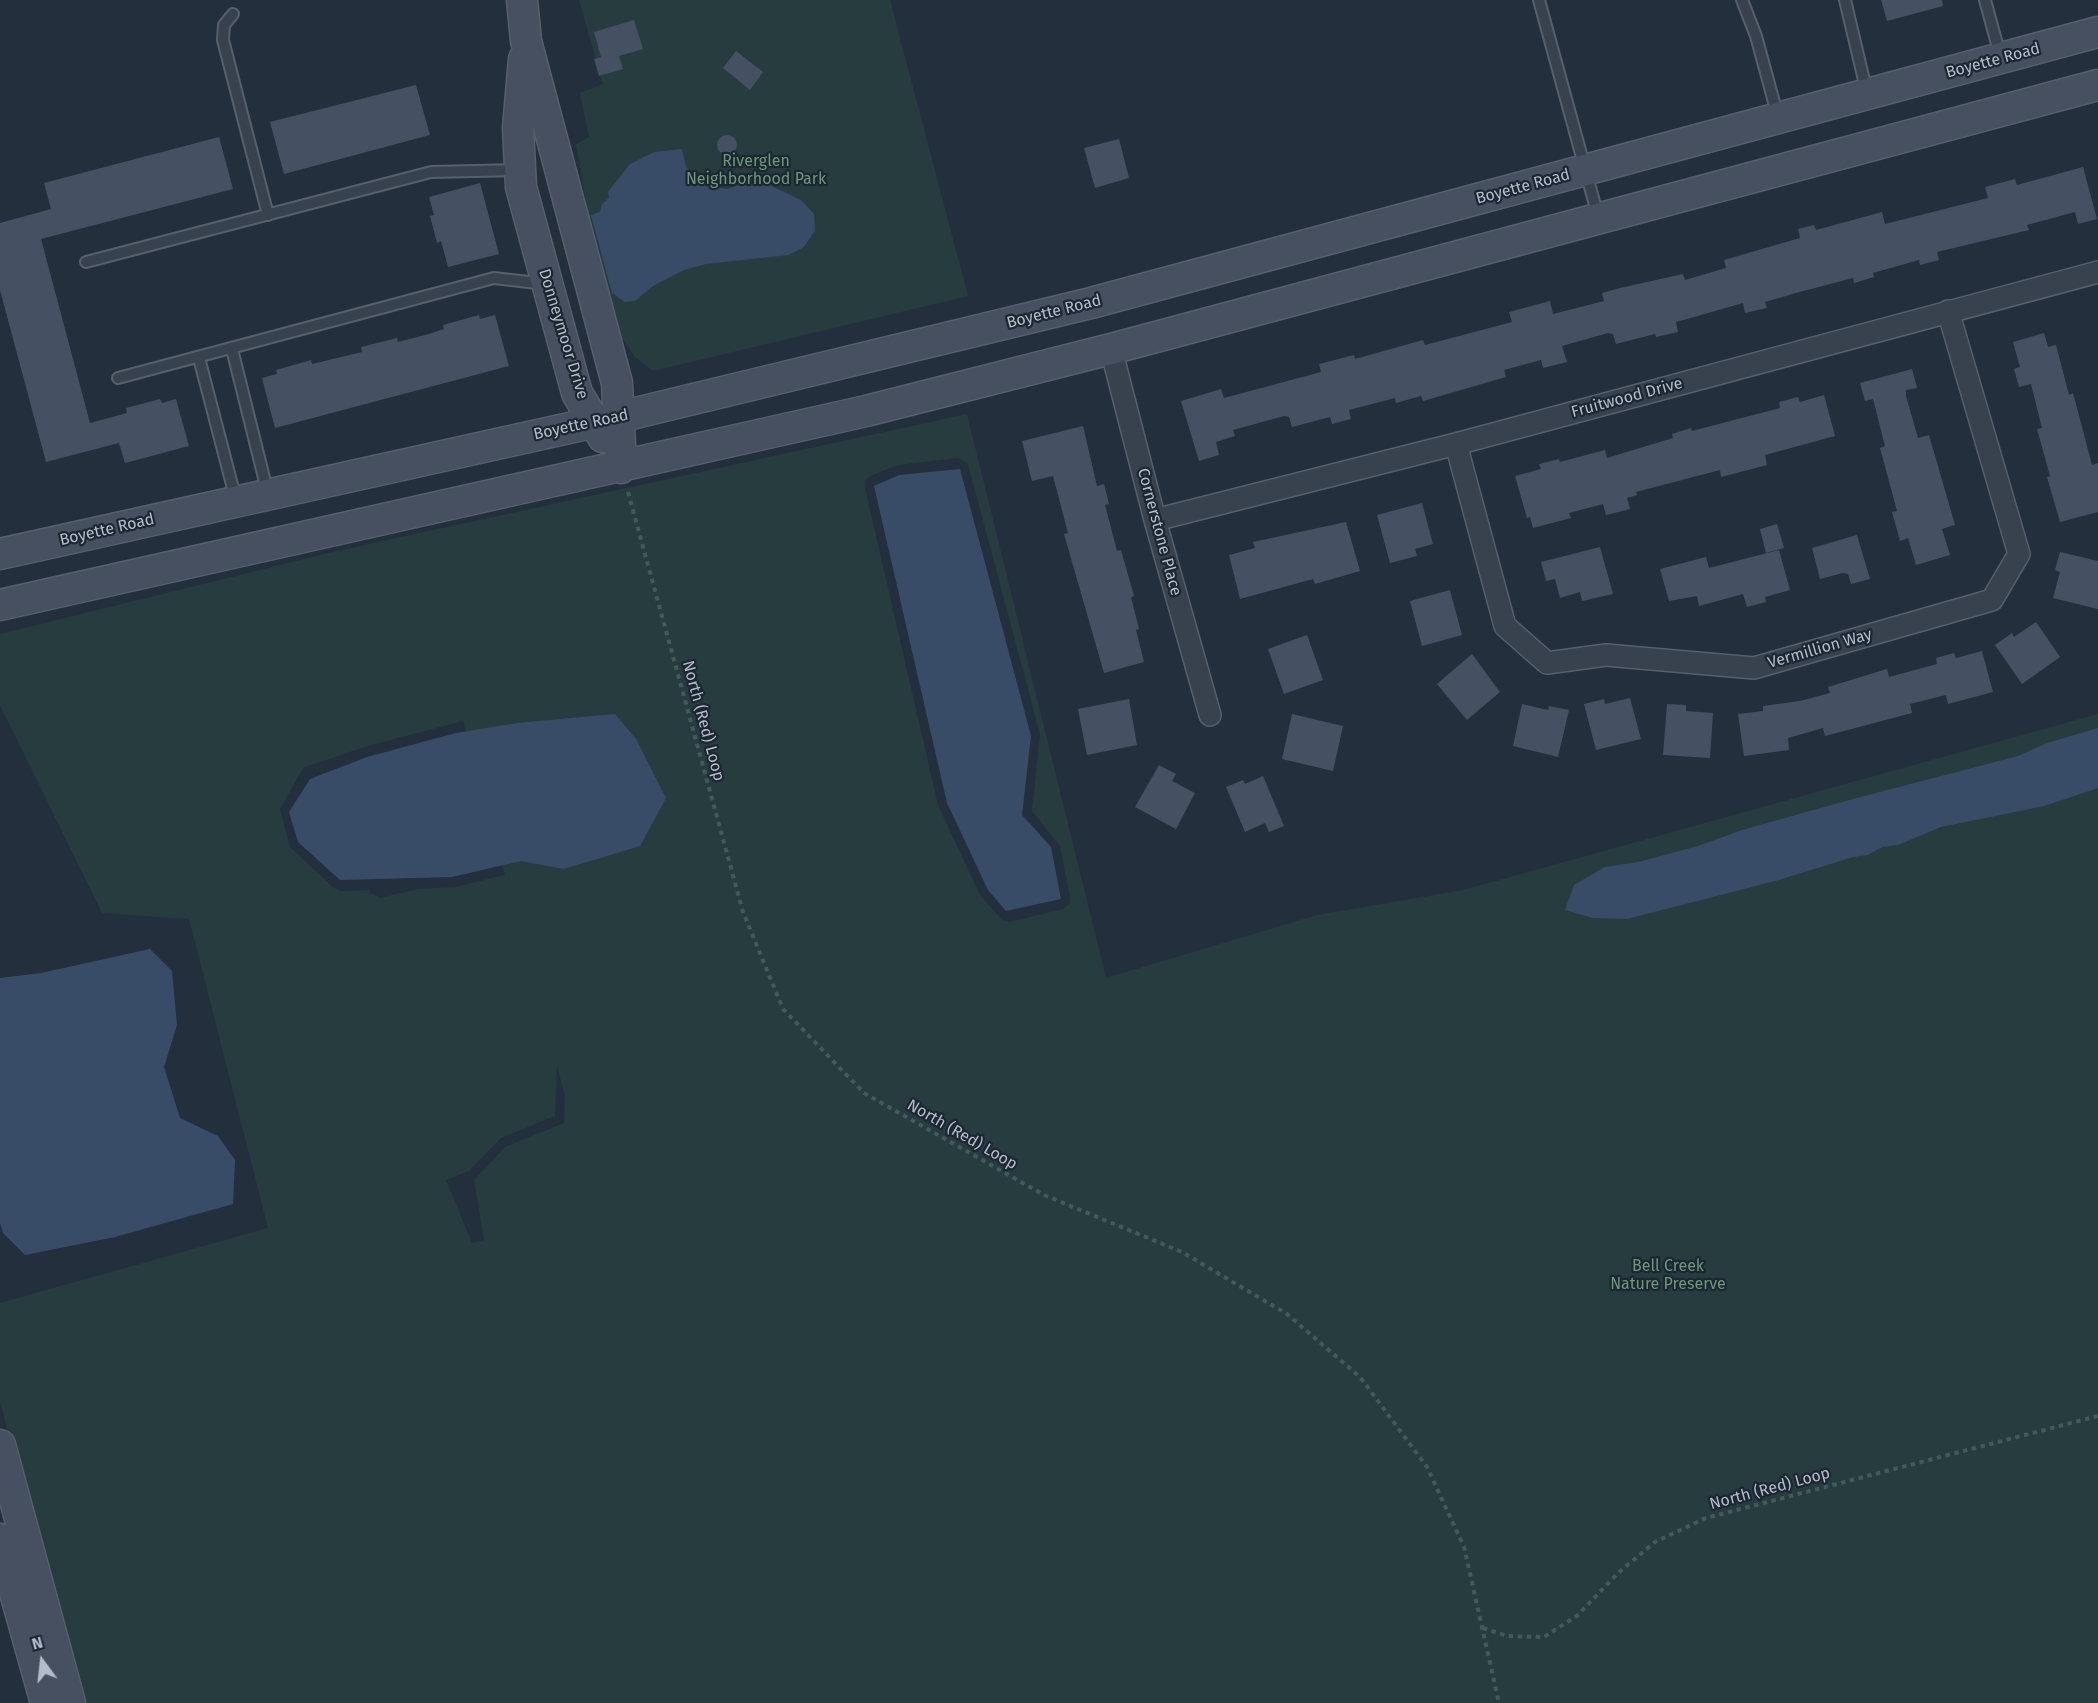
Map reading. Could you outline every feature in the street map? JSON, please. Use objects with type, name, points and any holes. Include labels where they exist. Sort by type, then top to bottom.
[{"type":"main road","name":"Donneymoor Drive","points":[[522,0],[526,41],[617,383],[607,420],[621,468]]},
{"type":"main road","name":"Boyette Road","points":[[0,554],[607,420],[1091,303],[2098,32]]},
{"type":"main road","name":"Donneymoor Drive","points":[[526,41],[518,128],[520,170],[528,219],[577,393],[607,420]]},
{"type":"main road","points":[[0,605],[621,468],[867,411],[1111,349],[2098,85]]},
{"type":"main road","points":[[0,1445],[70,1703]]},
{"type":"main road","points":[[0,1539],[46,1703]]},
{"type":"street","name":"Fruitwood Drive","points":[[1155,520],[1456,444],[2098,272]]},
{"type":"street","name":"Vermillion Way","points":[[1456,444],[1505,626],[1547,663],[1606,654],[1754,668],[1992,600],[2019,554],[1948,311]]},
{"type":"street","name":"Cornerstone Place","points":[[1111,349],[1155,520],[1210,715]]},
{"type":"lane","points":[[1539,0],[1599,219]]},
{"type":"lane","points":[[1742,0],[1759,45],[1779,118]]},
{"type":"lane","points":[[1845,0],[1867,95]]},
{"type":"lane","points":[[1985,0],[2001,58]]},
{"type":"lane","points":[[233,14],[224,25],[223,40],[268,215]]},
{"type":"lane","points":[[86,262],[431,172],[520,170]]},
{"type":"lane","points":[[118,378],[494,278],[547,284]]},
{"type":"lane","points":[[232,349],[268,494]]},
{"type":"lane","points":[[199,358],[236,501]]},
{"type":"path","name":"North (Red) Loop","points":[[631,503],[743,912],[783,1009],[864,1094],[1044,1195],[1182,1252],[1287,1314],[1360,1377],[1427,1467],[1464,1547],[1499,1703]]},
{"type":"path","name":"North (Red) Loop","points":[[1482,1628],[1508,1636],[1544,1637],[1578,1615],[1618,1573],[1655,1542],[1706,1518],[2098,1416]]},
{"type":"green space","name":"Riverglen Neighborhood Park","points":[[579,0],[890,0],[968,296],[653,371],[635,357],[619,334],[588,213],[576,144],[589,137],[580,93],[603,84]]},
{"type":"green space","name":"Bell Creek Nature Preserve","points":[[967,414],[1106,978],[1317,915],[1463,890],[2098,714],[2098,1703],[81,1703],[0,1402],[0,1303],[268,1228],[189,919],[102,913],[0,705],[0,634],[337,551]],"holes":[[[958,458],[968,464],[1040,734],[1032,811],[1060,846],[1070,897],[1070,903],[1063,909],[1009,922],[1002,920],[980,895],[938,805],[865,488],[865,481],[870,476],[898,465]],[[463,721],[505,875],[455,887],[418,889],[380,898],[369,893],[370,890],[341,891],[334,888],[290,847],[280,809],[303,768],[364,747]],[[557,1066],[565,1096],[564,1123],[505,1147],[474,1180],[484,1240],[472,1243],[446,1180],[469,1171],[501,1138],[555,1116]]]},
{"type":"water","points":[[682,149],[686,167],[703,185],[727,189],[743,184],[755,174],[765,183],[801,200],[814,214],[815,231],[804,247],[789,255],[706,264],[684,270],[653,286],[635,301],[625,302],[612,293],[591,215],[600,212],[602,204],[609,198],[608,192],[630,164],[654,152]]},
{"type":"water","points":[[960,469],[1031,736],[1022,815],[1051,847],[1061,899],[1006,911],[988,890],[947,803],[874,486],[899,475]]},
{"type":"water","points":[[615,714],[636,739],[666,798],[640,846],[564,869],[521,861],[452,877],[340,880],[298,842],[289,812],[310,779],[367,757],[456,733],[517,723]]},
{"type":"water","points":[[2098,728],[2098,788],[2044,806],[1941,827],[1898,845],[1882,847],[1868,855],[1853,857],[1779,880],[1627,919],[1593,918],[1565,910],[1574,885],[1605,867],[1638,862],[1698,846],[1742,830],[2018,756],[2047,743]]},
{"type":"water","points":[[150,949],[172,971],[177,1025],[164,1067],[180,1118],[218,1136],[235,1160],[233,1204],[115,1237],[25,1255],[3,1233],[0,1223],[0,978],[41,973]]},
{"type":"building","points":[[1881,0],[1942,0],[1943,6],[1887,21]]},
{"type":"building","points":[[634,20],[643,49],[619,56],[623,69],[599,76],[594,59],[601,57],[594,32]]},
{"type":"building","points":[[736,51],[763,72],[750,90],[723,68]]},
{"type":"building","points":[[416,85],[430,135],[284,174],[270,122]]},
{"type":"building","points":[[723,135],[731,135],[737,141],[737,149],[731,155],[723,155],[717,149],[717,141]]},
{"type":"building","points":[[219,137],[233,189],[41,239],[90,423],[127,413],[126,408],[160,399],[162,403],[176,399],[189,446],[125,463],[119,443],[46,462],[0,290],[0,223],[51,209],[44,183]]},
{"type":"building","points":[[1119,139],[1129,178],[1095,188],[1084,148]]},
{"type":"building","points":[[2083,167],[2097,219],[2078,224],[2075,212],[2027,225],[2029,230],[1937,252],[1939,260],[1920,265],[1919,260],[1873,273],[1874,277],[1854,283],[1853,278],[1765,302],[1767,308],[1745,313],[1743,303],[1676,322],[1678,332],[1656,337],[1655,334],[1616,344],[1613,334],[1608,333],[1562,346],[1567,362],[1543,368],[1541,360],[1504,370],[1506,377],[1423,401],[1421,396],[1396,403],[1395,398],[1349,410],[1351,419],[1332,424],[1330,417],[1292,427],[1289,417],[1284,416],[1233,430],[1235,436],[1216,442],[1219,455],[1199,461],[1181,401],[1221,389],[1224,398],[1321,372],[1319,364],[1354,355],[1355,359],[1423,340],[1425,345],[1512,322],[1509,312],[1550,301],[1553,314],[1604,301],[1602,293],[1620,288],[1683,274],[1685,280],[1726,268],[1724,260],[1800,238],[1798,229],[1814,225],[1816,230],[1882,212],[1885,224],[1988,198],[1985,187],[2015,179],[2017,185]]},
{"type":"building","points":[[480,183],[499,254],[448,267],[441,241],[437,243],[430,216],[434,215],[429,197]]},
{"type":"building","points":[[479,315],[480,319],[495,315],[509,366],[275,428],[262,378],[277,374],[276,370],[311,360],[312,364],[362,352],[361,347],[397,338],[398,342],[429,334],[444,329],[443,325]]},
{"type":"building","points":[[2044,333],[2048,347],[2056,345],[2069,395],[2073,393],[2092,465],[2098,463],[2098,512],[2060,522],[2047,477],[2050,476],[2037,429],[2042,428],[2031,384],[2019,387],[2014,369],[2020,367],[2013,342]]},
{"type":"building","points":[[1912,369],[1917,388],[1906,390],[1906,396],[1918,438],[1929,435],[1955,525],[1942,529],[1950,555],[1916,565],[1908,538],[1900,541],[1892,512],[1897,511],[1880,448],[1885,446],[1873,399],[1865,401],[1860,383]]},
{"type":"building","points":[[1824,395],[1835,436],[1765,455],[1767,465],[1721,477],[1720,470],[1636,492],[1637,495],[1627,498],[1630,509],[1606,515],[1603,504],[1569,513],[1571,518],[1533,528],[1530,517],[1527,518],[1515,476],[1541,469],[1539,464],[1559,459],[1560,462],[1605,450],[1607,458],[1673,438],[1672,434],[1691,428],[1692,431],[1780,408],[1779,402],[1798,397],[1800,402]]},
{"type":"building","points":[[1083,426],[1097,486],[1104,484],[1109,504],[1105,505],[1117,551],[1121,550],[1134,596],[1131,597],[1139,629],[1136,630],[1144,662],[1104,673],[1064,534],[1068,533],[1053,476],[1032,481],[1022,441]]},
{"type":"building","points":[[1422,503],[1433,544],[1415,549],[1417,556],[1390,563],[1377,515]]},
{"type":"building","points":[[1346,522],[1360,571],[1315,584],[1313,579],[1240,599],[1229,555],[1255,548],[1253,542]]},
{"type":"building","points":[[1777,524],[1784,548],[1766,553],[1760,529]]},
{"type":"building","points":[[1857,535],[1870,579],[1851,584],[1848,574],[1843,573],[1820,579],[1812,548]]},
{"type":"building","points":[[1600,547],[1613,594],[1582,601],[1580,592],[1560,598],[1555,579],[1546,581],[1541,562]]},
{"type":"building","points":[[1779,550],[1790,590],[1765,597],[1766,602],[1747,607],[1743,594],[1699,606],[1697,596],[1669,601],[1660,569],[1706,557],[1709,568]]},
{"type":"building","points":[[2060,552],[2098,561],[2098,609],[2053,598],[2060,572],[2055,570]]},
{"type":"building","points":[[1450,590],[1462,635],[1422,646],[1410,601]]},
{"type":"building","points":[[2036,622],[2060,657],[2022,684],[1995,645],[2012,633],[2014,637]]},
{"type":"building","points":[[1307,635],[1323,680],[1284,694],[1268,649]]},
{"type":"building","points":[[1982,651],[1993,692],[1948,704],[1946,695],[1910,704],[1912,713],[1825,736],[1823,728],[1788,738],[1789,750],[1744,756],[1738,714],[1763,711],[1763,706],[1800,701],[1830,693],[1828,687],[1887,669],[1889,677],[1937,664],[1936,658],[1954,653],[1956,658]]},
{"type":"building","points":[[1472,654],[1500,692],[1467,720],[1437,684]]},
{"type":"building","points":[[1630,698],[1641,739],[1596,750],[1584,704],[1604,699],[1605,704]]},
{"type":"building","points":[[1129,699],[1137,745],[1087,755],[1078,709]]},
{"type":"building","points":[[1522,704],[1548,710],[1549,706],[1569,710],[1558,757],[1513,746]]},
{"type":"building","points":[[1667,704],[1686,705],[1686,711],[1713,713],[1710,758],[1663,755]]},
{"type":"building","points":[[1292,714],[1343,726],[1333,771],[1282,759]]},
{"type":"building","points":[[1159,765],[1176,774],[1172,781],[1195,793],[1176,829],[1135,807]]},
{"type":"building","points":[[1263,776],[1284,826],[1269,832],[1265,823],[1245,832],[1226,787],[1243,780],[1245,784]]}]
